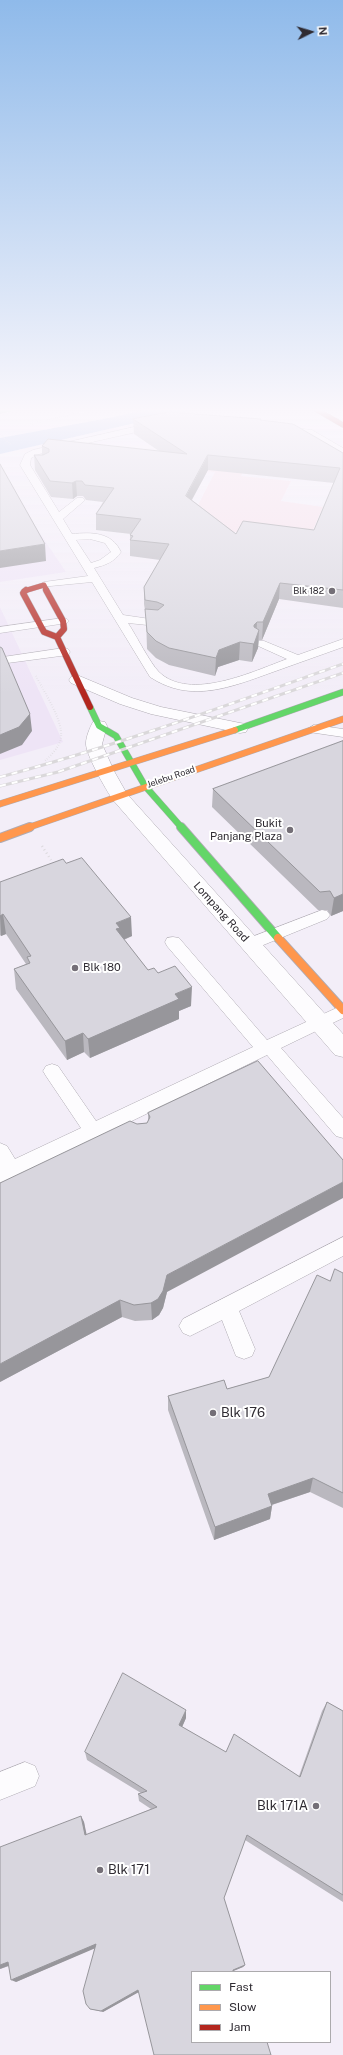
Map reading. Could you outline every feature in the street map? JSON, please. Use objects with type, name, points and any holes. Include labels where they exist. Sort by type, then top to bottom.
[{"type":"main road","points":[[57,637],[64,629],[63,620],[44,586],[24,590],[23,593],[38,624],[44,632],[57,637],[99,726],[116,736],[146,786],[343,1011]]},
{"type":"main road","points":[[0,804],[240,728],[343,692]]},
{"type":"main road","name":"Jelebu Road","points":[[0,838],[146,786],[343,719]]},
{"type":"street","points":[[78,680],[126,701],[157,711],[240,728]]},
{"type":"street","name":"Lompang Road","points":[[99,726],[94,744],[105,771],[119,796],[343,1049]]},
{"type":"lane","points":[[49,503],[118,618],[154,674],[172,684],[195,688],[222,686],[343,643]]},
{"type":"lane","points":[[58,518],[76,503]]},
{"type":"lane","points":[[69,536],[99,537],[107,539],[114,545],[116,552],[112,557],[88,567]]},
{"type":"lane","points":[[44,586],[94,578]]},
{"type":"lane","points":[[118,618],[157,623]]},
{"type":"lane","points":[[0,630],[63,620]]},
{"type":"lane","points":[[260,643],[297,659]]},
{"type":"lane","points":[[3,661],[64,652]]},
{"type":"lane","points":[[314,729],[343,733]]},
{"type":"lane","points":[[250,944],[322,914]]},
{"type":"lane","points":[[173,942],[343,1131]]},
{"type":"lane","points":[[0,1151],[6,1172],[93,1131],[130,1122],[268,1048],[343,1011]]},
{"type":"lane","points":[[52,1071],[93,1131]]},
{"type":"lane","points":[[190,1326],[343,1246]]},
{"type":"lane","points":[[227,1307],[244,1349]]},
{"type":"lane","points":[[0,1786],[26,1776]]},
{"type":"path","points":[[28,657],[60,726],[60,737],[57,746],[45,761],[49,762]]},
{"type":"path","points":[[41,845],[51,860]]},
{"type":"shaded area","points":[[0,503],[19,503],[66,572],[0,582]]},
{"type":"shaded area","points":[[199,503],[294,503],[323,507],[308,541],[220,530],[197,507]]},
{"type":"shaded area","points":[[0,607],[63,742],[0,760]]},
{"type":"building","points":[[0,503],[22,503],[45,544],[0,551]]},
{"type":"building","points":[[104,503],[195,503],[236,534],[243,521],[314,530],[325,503],[343,503],[343,590],[280,583],[263,622],[257,622],[254,625],[254,627],[259,630],[254,644],[240,642],[219,650],[216,658],[169,648],[156,641],[147,632],[145,609],[158,610],[164,605],[145,600],[144,587],[169,544],[130,540],[133,536],[130,535],[141,519],[96,514]]},
{"type":"building","points":[[0,647],[2,648],[30,714],[19,727],[0,735]]},
{"type":"building","name":"Bukit Panjang Plaza","points":[[343,741],[343,894],[334,898],[330,891],[320,892],[213,789]]},
{"type":"building","name":"Blk 180","points":[[82,858],[131,917],[116,923],[120,928],[116,929],[148,970],[154,968],[158,973],[175,966],[192,987],[175,994],[179,999],[88,1039],[83,1033],[65,1041],[14,969],[30,963],[27,957],[31,956],[3,914],[0,916],[0,882],[63,859],[66,863]]},
{"type":"building","points":[[258,1061],[343,1160],[343,1182],[167,1275],[163,1291],[158,1299],[151,1303],[134,1305],[120,1300],[0,1364],[0,1183],[130,1121],[137,1124],[147,1123],[150,1117],[148,1113]]},
{"type":"building","name":"Blk 176","points":[[335,1269],[343,1273],[343,1493],[313,1478],[268,1494],[272,1506],[215,1527],[168,1396],[224,1380],[227,1389],[269,1377],[317,1275],[330,1281]]},
{"type":"building","name":"Blk 171","points":[[123,1673],[186,1710],[179,1725],[226,1752],[234,1734],[300,1777],[327,1702],[343,1711],[343,1895],[247,1835],[224,1898],[245,1965],[233,1971],[191,1971],[191,2043],[267,2043],[271,2055],[154,2055],[138,1990],[101,2011],[90,2009],[86,2004],[83,1991],[96,1944],[11,1980],[8,1962],[0,1965],[0,1847],[81,1816],[85,1835],[157,1807],[138,1794],[147,1791],[85,1752]]},
{"type":"railway","points":[[0,777],[130,738],[343,664]]},
{"type":"railway","points":[[0,786],[58,772],[343,673]]},
{"type":"traffic: fast","points":[[235,730],[343,692]]},
{"type":"traffic: fast","points":[[90,707],[99,726],[116,736],[145,786],[278,938]]},
{"type":"traffic: slow","points":[[0,838],[145,786],[343,719]]},
{"type":"traffic: slow","points":[[0,804],[235,730]]},
{"type":"traffic: slow","points":[[278,938],[343,1010]]},
{"type":"traffic: jam","points":[[57,637],[64,629],[63,621],[44,585],[24,590],[23,593],[44,632],[57,637],[90,707]]},
{"type":"place","name":"Blk 182","points":[[332,591]]},
{"type":"place","name":"Bukit Panjang Plaza","points":[[290,830]]},
{"type":"place","name":"Blk 180","points":[[75,968]]},
{"type":"place","name":"Blk 176","points":[[213,1413]]},
{"type":"place","name":"Blk 171A","points":[[316,1806]]},
{"type":"place","name":"Blk 171","points":[[100,1870]]}]
